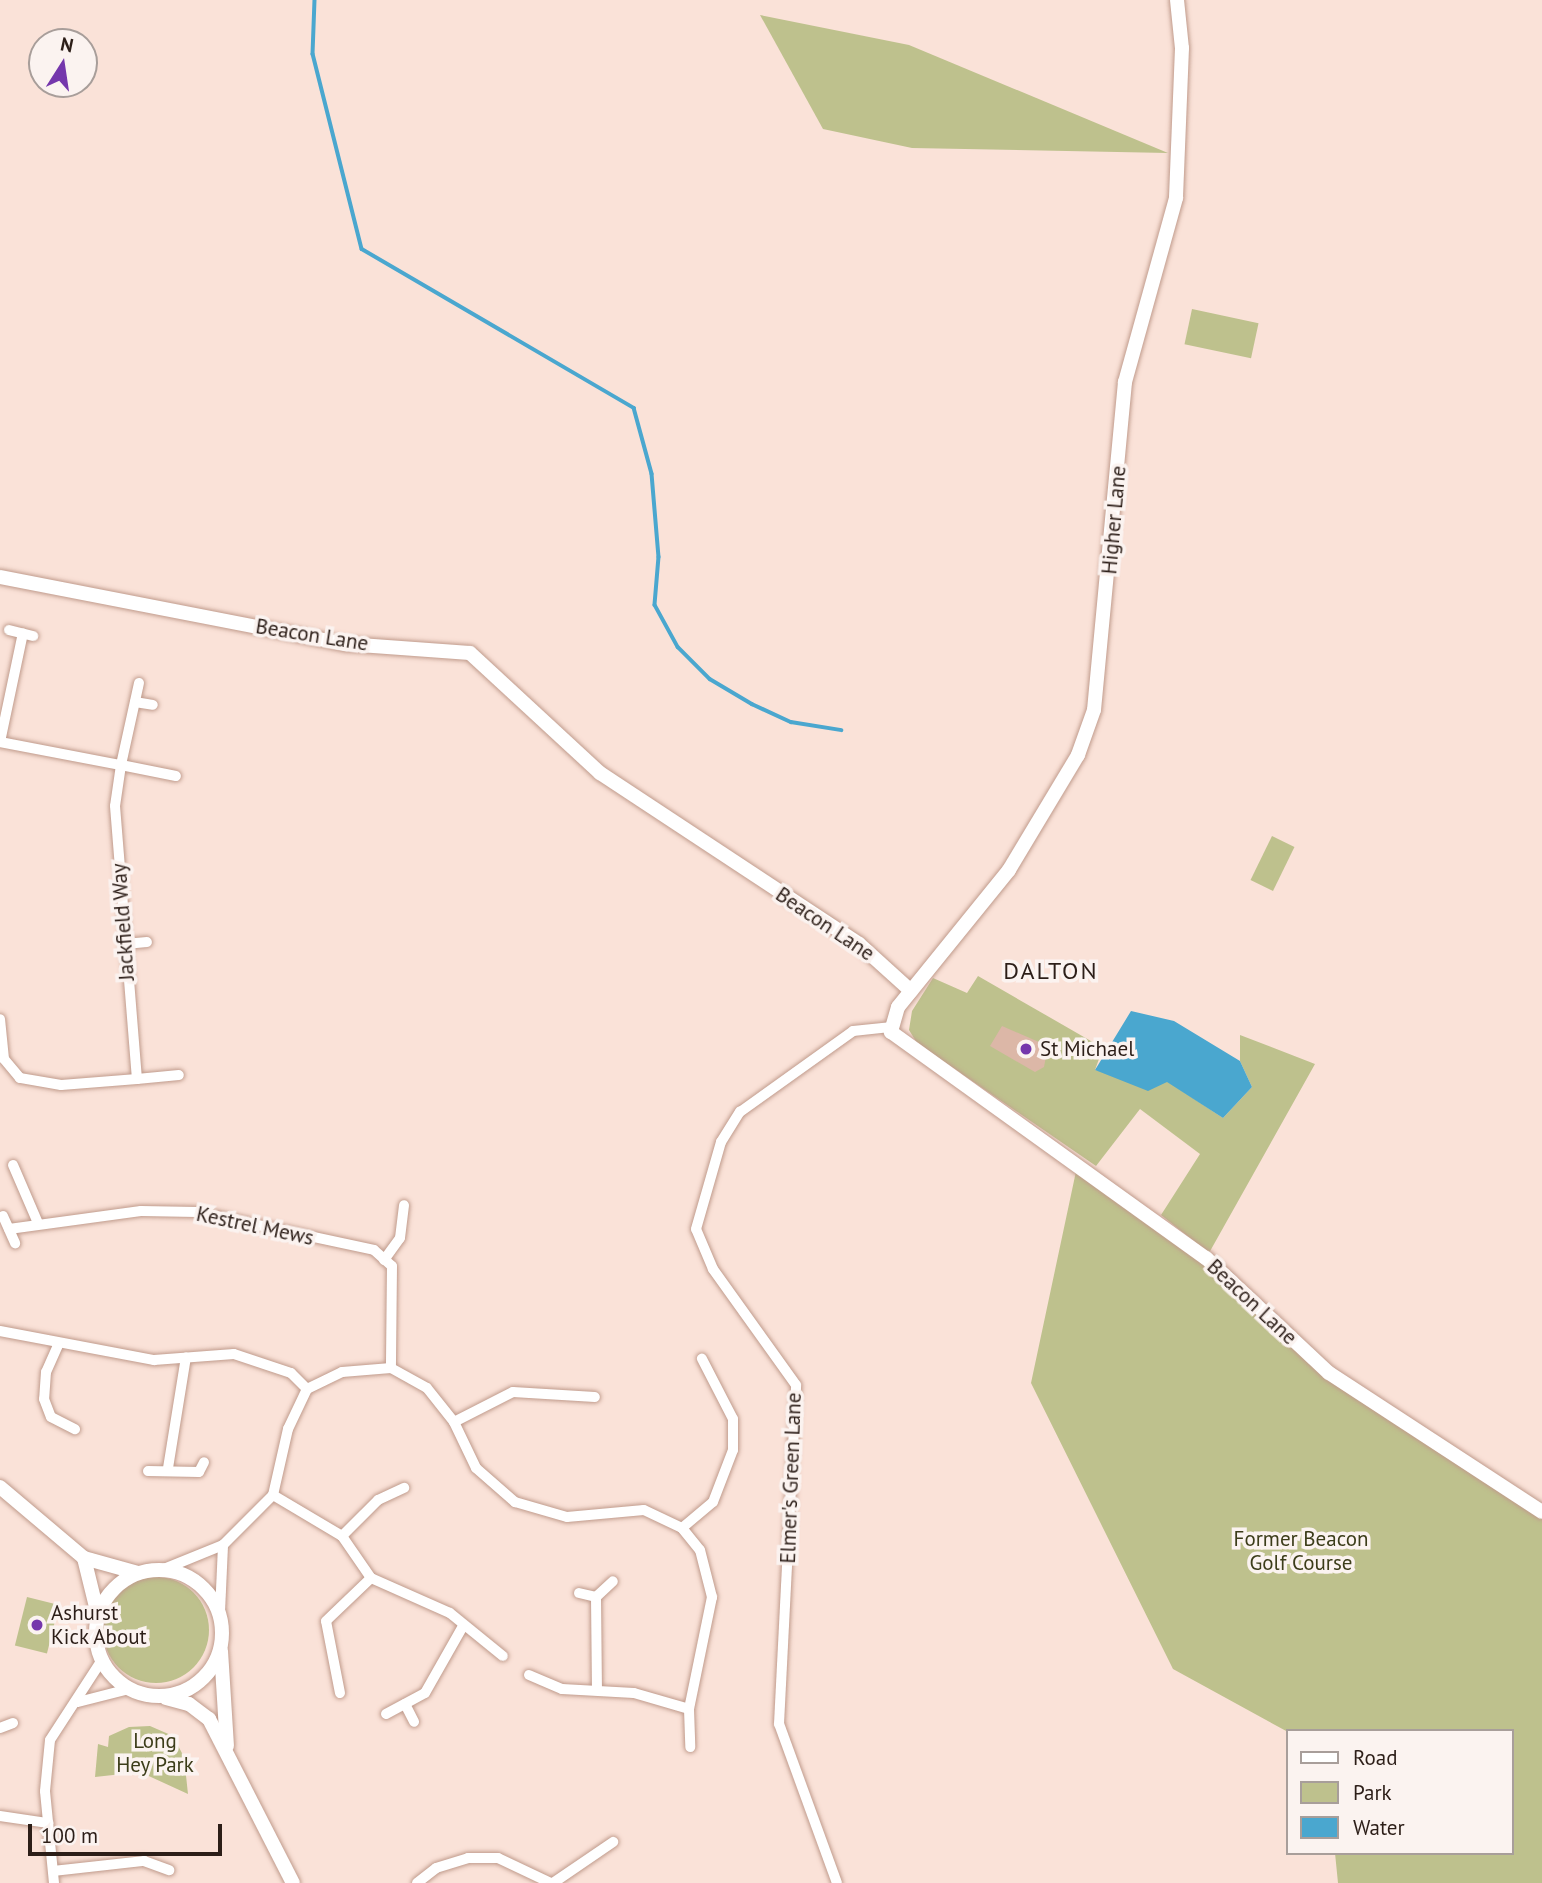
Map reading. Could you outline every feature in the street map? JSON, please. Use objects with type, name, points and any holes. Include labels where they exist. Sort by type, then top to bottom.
[{"type":"street","name":"Higher Lane","points":[[911,991],[1009,870],[1078,755],[1094,710],[1125,382],[1178,187],[1182,48],[1177,0]]},
{"type":"street","name":"Beacon Lane","points":[[0,577],[346,644],[470,653],[600,773],[859,944],[911,991]]},
{"type":"street","points":[[9,630],[28,635],[0,742],[176,776]]},
{"type":"street","name":"Jackfield Way","points":[[137,1079],[115,806],[139,683]]},
{"type":"street","points":[[135,702],[153,705]]},
{"type":"street","points":[[125,944],[146,942]]},
{"type":"street","points":[[890,1027],[911,991]]},
{"type":"street","points":[[0,1019],[7,1067],[20,1078],[61,1085],[179,1076]]},
{"type":"street","name":"Beacon Lane","points":[[890,1027],[902,1045],[1077,1162],[1206,1258],[1329,1373],[1542,1512]]},
{"type":"street","name":"Elmer's Green Lane","points":[[836,1883],[779,1724],[796,1385],[713,1269],[696,1229],[721,1142],[740,1112],[853,1031],[890,1027]]},
{"type":"street","points":[[13,1165],[38,1223]]},
{"type":"street","points":[[391,1368],[395,1295],[392,1266],[384,1259],[400,1238],[404,1205]]},
{"type":"street","name":"Kestrel Mews","points":[[9,1229],[38,1223],[197,1212],[374,1250],[384,1259]]},
{"type":"street","points":[[3,1216],[15,1242]]},
{"type":"street","points":[[0,1331],[154,1360],[186,1357],[262,1360],[307,1390]]},
{"type":"street","points":[[59,1343],[46,1372],[44,1399],[51,1417],[75,1429]]},
{"type":"street","points":[[168,1468],[186,1357]]},
{"type":"street","points":[[682,1528],[713,1502],[733,1450],[733,1419],[702,1359]]},
{"type":"street","points":[[98,1616],[113,1590],[138,1573],[164,1569],[223,1545],[273,1495],[288,1429],[307,1390],[342,1372],[391,1368],[427,1388],[454,1422],[476,1468],[515,1502],[567,1517],[644,1510],[682,1528],[701,1550],[712,1597],[690,1709],[690,1747]]},
{"type":"street","points":[[454,1422],[513,1392],[595,1397]]},
{"type":"street","points":[[148,1471],[168,1468],[198,1472],[204,1462]]},
{"type":"street","points":[[0,1487],[79,1554],[138,1573]]},
{"type":"street","points":[[342,1536],[377,1500],[404,1488]]},
{"type":"street","points":[[273,1495],[342,1536],[371,1578],[450,1613],[503,1656]]},
{"type":"street","points":[[223,1545],[220,1612],[227,1748]]},
{"type":"street","points":[[79,1554],[98,1616],[102,1660],[78,1702],[64,1717],[47,1756],[48,1823],[54,1877],[144,1861],[169,1870]]},
{"type":"street","points":[[164,1569],[200,1584],[220,1612]]},
{"type":"street","points":[[340,1693],[326,1621],[337,1604],[371,1578]]},
{"type":"street","points":[[597,1690],[596,1597],[613,1581]]},
{"type":"street","points":[[579,1593],[596,1597]]},
{"type":"street","points":[[386,1714],[425,1693],[463,1626]]},
{"type":"street","points":[[161,1697],[199,1683],[221,1650]]},
{"type":"street","points":[[102,1660],[128,1689]]},
{"type":"street","points":[[529,1675],[562,1689],[597,1690],[690,1709]]},
{"type":"street","points":[[78,1702],[128,1689],[189,1704],[227,1748],[293,1883]]},
{"type":"street","points":[[405,1704],[414,1722]]},
{"type":"street","points":[[0,1728],[13,1723]]},
{"type":"street","points":[[2,1820],[48,1823]]},
{"type":"street","points":[[418,1883],[436,1868],[468,1858],[498,1858],[552,1883],[613,1842]]},
{"type":"green space","points":[[760,15],[909,45],[1168,153],[912,148],[823,129]]},
{"type":"green space","points":[[1192,309],[1259,323],[1251,358],[1185,344]]},
{"type":"green space","points":[[1272,836],[1294,847],[1273,891],[1251,880]]},
{"type":"green space","points":[[978,976],[1103,1048],[1095,1070],[1167,1081],[1223,1118],[1252,1087],[1240,1061],[1240,1035],[1315,1064],[1209,1253],[1161,1215],[1200,1154],[1140,1109],[1096,1166],[917,1043],[909,1030],[912,1011],[933,978],[967,993]]},
{"type":"green space","name":"Former Beacon Golf Course","points":[[1078,1162],[1206,1258],[1329,1373],[1542,1512],[1542,1883],[1338,1883],[1335,1855],[1514,1855],[1514,1729],[1286,1731],[1173,1669],[1031,1383]]},
{"type":"green space","points":[[156,1577],[176,1581],[194,1592],[205,1610],[209,1630],[205,1650],[194,1668],[176,1679],[156,1683],[136,1679],[118,1668],[107,1650],[103,1630],[107,1610],[118,1592],[136,1581]]},
{"type":"green space","name":"Ashurst Kick About","points":[[27,1597],[59,1605],[47,1653],[15,1646]]},
{"type":"green space","name":"Long Hey Park","points":[[150,1726],[173,1736],[184,1757],[188,1794],[140,1772],[95,1777],[98,1744],[108,1747],[109,1736],[129,1727]]},
{"type":"water","points":[[1131,1011],[1174,1021],[1240,1061],[1252,1087],[1223,1118],[1167,1082],[1148,1091],[1095,1070]]},
{"type":"building","name":"St Michael","points":[[1002,1026],[1048,1046],[1044,1067],[1035,1072],[990,1046]]},
{"type":"waterway","points":[[315,0],[313,54],[362,249],[634,408],[652,474],[659,557],[655,605],[678,647],[710,679],[752,704],[791,722],[841,730]]},
{"type":"place","name":"St Michael","points":[[1026,1049]]},
{"type":"place","name":"Ashurst Kick About","points":[[37,1625]]},
{"type":"district","name":"DALTON","points":[[1051,971]]}]
